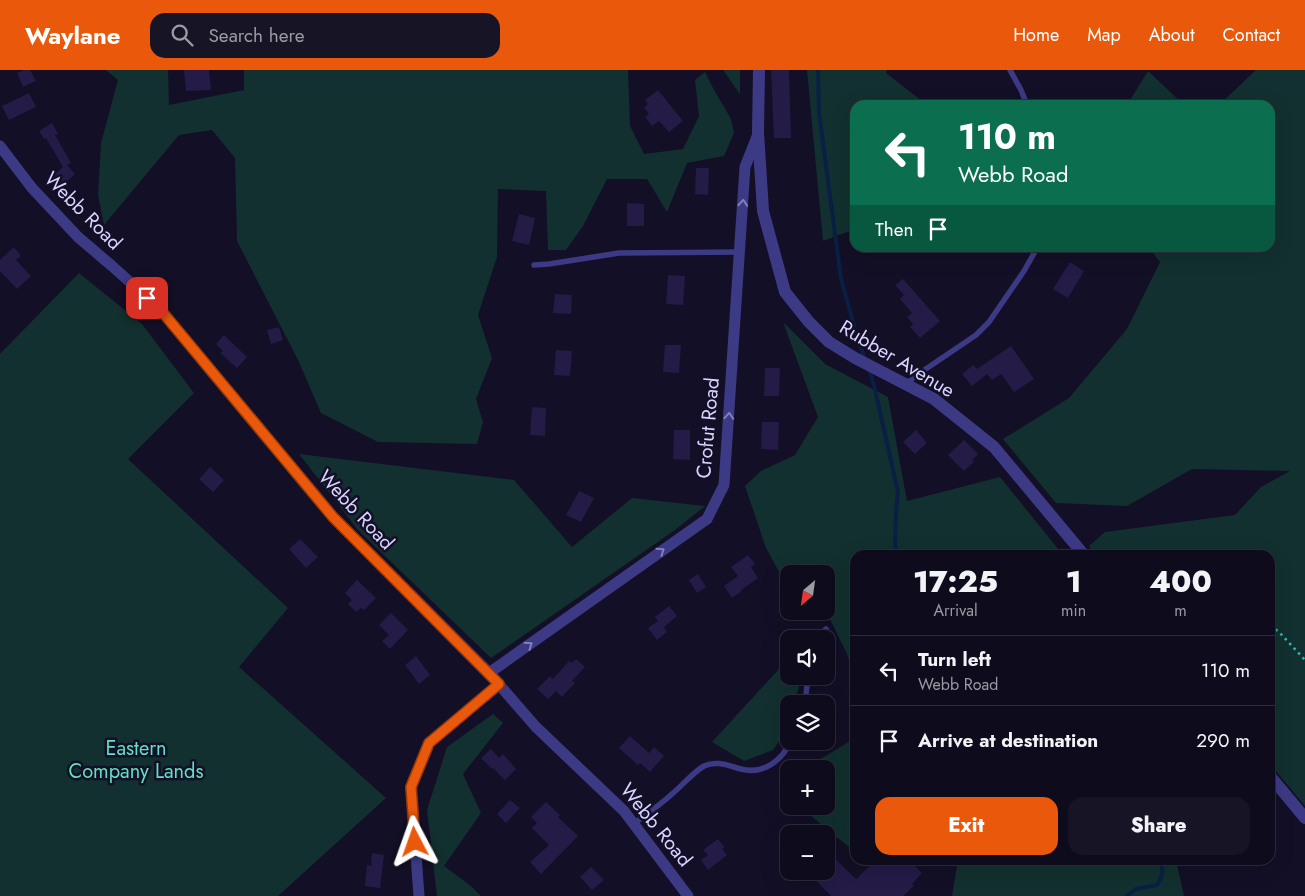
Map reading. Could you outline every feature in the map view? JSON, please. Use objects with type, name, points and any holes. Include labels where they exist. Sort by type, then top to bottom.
[{"type":"street","name":"Rubber Avenue","points":[[758,70],[758,132],[763,211],[785,292],[809,322],[829,342],[855,358],[934,399],[994,447],[1080,550]]},
{"type":"street","name":"Crofut Road","points":[[489,673],[707,519],[724,485],[746,167],[758,132]]},
{"type":"street","name":"Webb Road","points":[[0,146],[32,188],[78,238],[159,308],[333,517],[489,673],[536,727],[624,811],[635,823],[688,896]]},
{"type":"street","points":[[419,896],[411,787],[429,743],[499,684]]},
{"type":"street","points":[[1275,782],[1305,818]]},
{"type":"lane","points":[[1010,70],[1025,100]]},
{"type":"lane","points":[[534,265],[619,253],[740,252]]},
{"type":"lane","points":[[906,384],[976,335],[989,322],[1035,252]]},
{"type":"lane","points":[[635,823],[704,766],[713,763],[723,763],[744,770],[762,769],[778,760],[786,750]]},
{"type":"path","points":[[1275,629],[1305,660]]},
{"type":"green space","points":[[106,70],[168,70],[169,105],[244,90],[244,70],[628,70],[630,126],[644,154],[683,149],[699,116],[695,80],[705,72],[731,119],[734,133],[724,156],[687,163],[667,212],[647,179],[607,179],[583,226],[566,250],[548,250],[546,191],[498,189],[497,257],[478,315],[492,358],[476,399],[483,422],[477,444],[378,442],[321,413],[298,360],[237,241],[235,158],[212,130],[179,135],[104,225],[98,195],[101,143],[118,80]]},
{"type":"green space","points":[[723,70],[740,70],[740,94]]},
{"type":"green space","points":[[807,70],[887,70],[886,73],[921,100],[850,100],[850,231],[823,241]]},
{"type":"green space","points":[[1256,70],[1305,70],[1305,806],[1275,770],[1275,550],[1092,550],[1089,546],[1105,532],[1235,515],[1261,487],[1290,471],[1192,469],[1127,506],[1056,503],[1003,439],[1069,398],[1127,329],[1160,262],[1152,252],[1275,252],[1275,100],[1224,100]]},
{"type":"green space","points":[[1148,71],[1179,100],[1130,100]]},
{"type":"green space","name":"Eastern Company Lands","points":[[79,273],[142,324],[194,393],[128,459],[288,608],[239,667],[386,798],[278,896],[0,896],[0,354]]},
{"type":"green space","points":[[783,322],[825,364],[888,397],[907,501],[1000,477],[1059,550],[850,550],[850,663],[830,620],[835,620],[835,565],[780,565],[780,574],[766,548],[745,486],[761,471],[795,455],[818,417]]},
{"type":"green space","points":[[299,454],[514,480],[572,547],[632,498],[705,506],[675,530],[491,658],[358,530]]},
{"type":"green space","points":[[780,668],[780,685],[799,685],[797,695],[780,695],[780,740],[773,750],[744,761],[712,742]]},
{"type":"green space","points":[[493,714],[503,723],[463,774],[481,813],[444,866],[481,896],[437,896],[427,810],[447,747]]},
{"type":"green space","points":[[850,741],[850,848],[835,836],[835,825],[822,825],[810,815],[835,815],[835,760],[819,760]]},
{"type":"green space","points":[[957,865],[1177,865],[1184,896],[952,896]]},
{"type":"building","points":[[30,70],[36,81],[23,87],[17,73]]},
{"type":"building","points":[[184,70],[209,70],[211,90],[186,91]]},
{"type":"building","points":[[771,70],[789,70],[791,138],[774,138]]},
{"type":"building","points":[[658,90],[683,121],[669,132],[659,121],[652,126],[645,117],[649,114],[644,108],[648,104],[645,100]]},
{"type":"building","points":[[29,93],[36,107],[9,120],[2,106]]},
{"type":"building","points":[[52,123],[58,134],[55,135],[71,163],[67,165],[75,174],[60,188],[51,177],[63,167],[46,138],[44,139],[39,131]]},
{"type":"building","points":[[696,168],[709,168],[708,195],[695,194]]},
{"type":"building","points":[[627,203],[644,204],[644,226],[627,226]]},
{"type":"building","points":[[519,214],[535,218],[529,245],[512,241]]},
{"type":"building","points":[[14,247],[21,256],[16,260],[31,276],[17,289],[0,271],[0,260]]},
{"type":"building","points":[[1070,262],[1084,271],[1068,298],[1053,289]]},
{"type":"building","points":[[668,275],[685,276],[683,305],[666,304]]},
{"type":"building","points":[[903,279],[940,321],[920,338],[910,327],[913,324],[907,317],[912,313],[900,299],[904,295],[895,285]]},
{"type":"building","points":[[555,294],[572,295],[571,314],[553,313]]},
{"type":"building","points":[[279,327],[283,340],[271,344],[267,330]]},
{"type":"building","points":[[224,335],[247,357],[237,368],[220,353],[223,351],[216,344]]},
{"type":"building","points":[[665,345],[681,345],[679,373],[663,372]]},
{"type":"building","points":[[1011,346],[1034,379],[1014,392],[1001,374],[992,380],[987,374],[972,386],[962,374],[973,365],[977,369]]},
{"type":"building","points":[[556,350],[572,351],[570,376],[554,375]]},
{"type":"building","points":[[765,368],[780,368],[779,396],[764,396]]},
{"type":"building","points":[[532,407],[546,408],[545,436],[530,435]]},
{"type":"building","points":[[762,422],[779,422],[778,450],[761,449]]},
{"type":"building","points":[[674,430],[690,430],[690,460],[673,459]]},
{"type":"building","points":[[916,430],[927,443],[915,454],[903,442]]},
{"type":"building","points":[[964,440],[978,454],[972,460],[974,462],[964,471],[948,455]]},
{"type":"building","points":[[210,467],[224,480],[213,492],[199,479]]},
{"type":"building","points":[[579,491],[594,498],[581,522],[566,515]]},
{"type":"building","points":[[300,539],[318,557],[306,568],[289,549]]},
{"type":"building","points":[[748,555],[755,564],[751,567],[758,578],[732,598],[724,586],[738,576],[731,567]]},
{"type":"building","points":[[698,574],[706,587],[697,593],[689,580]]},
{"type":"building","points":[[357,580],[376,598],[364,610],[361,608],[356,612],[348,604],[352,600],[345,593]]},
{"type":"building","points":[[669,606],[677,616],[664,627],[667,632],[657,640],[648,628],[658,621],[655,617]]},
{"type":"building","points":[[391,613],[408,630],[390,649],[382,641],[389,635],[379,625]]},
{"type":"building","points":[[416,656],[430,675],[419,684],[405,665]]},
{"type":"building","points":[[576,659],[585,667],[572,681],[575,683],[562,697],[556,691],[548,699],[537,689],[550,676],[553,679],[569,661],[572,663]]},
{"type":"building","points":[[630,736],[649,753],[654,747],[664,756],[650,772],[640,763],[638,765],[619,748]]},
{"type":"building","points":[[491,749],[499,758],[503,754],[516,769],[505,780],[481,758]]},
{"type":"building","points":[[510,800],[520,808],[506,823],[497,814]]},
{"type":"building","points":[[546,802],[560,815],[558,817],[578,836],[541,874],[530,862],[549,845],[532,828],[537,823],[531,817]]},
{"type":"building","points":[[667,832],[674,841],[667,847],[660,838]]},
{"type":"building","points":[[718,839],[725,848],[722,849],[727,855],[708,870],[701,860],[708,855],[703,850]]},
{"type":"building","points":[[372,853],[384,855],[380,888],[365,886],[367,865],[371,866]]},
{"type":"building","points":[[835,859],[856,879],[871,865],[914,865],[922,873],[912,884],[914,886],[903,896],[831,896],[816,880],[835,880]]},
{"type":"building","points":[[591,867],[604,880],[592,890],[580,877]]},
{"type":"waterway","points":[[818,70],[819,113],[841,279],[865,360]]},
{"type":"waterway","points":[[869,369],[898,492],[896,550]]},
{"type":"waterway","points":[[1127,896],[1136,889],[1157,885],[1161,879],[1161,865]]},
{"type":"route","points":[[147,298],[159,308],[333,517],[499,684],[429,743],[411,787],[415,842]]}]
